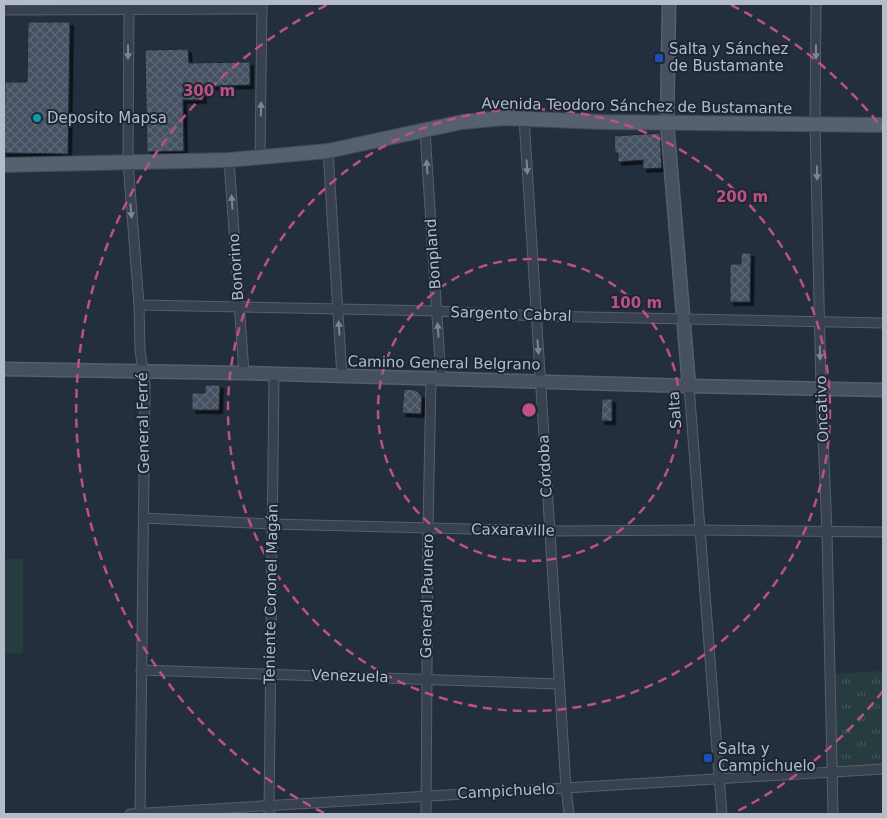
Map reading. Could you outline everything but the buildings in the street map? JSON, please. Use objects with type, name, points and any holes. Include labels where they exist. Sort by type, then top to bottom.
[{"type":"main road","name":"Avenida Teodoro Sánchez de Bustamante","points":[[4,164],[260,158],[328,151],[462,122],[489,119],[524,118],[602,122],[883,125]]},
{"type":"street","name":"Salta","points":[[669,4],[667,122],[722,814]]},
{"type":"street","name":"Oncativo","points":[[816,4],[816,124],[821,388],[833,814]]},
{"type":"street","points":[[4,10],[262,6],[260,158]]},
{"type":"street","name":"General Ferré","points":[[128,7],[128,162],[139,305],[140,350],[145,385],[140,814]]},
{"type":"street","name":"Córdoba","points":[[524,118],[549,531],[569,814]]},
{"type":"street","name":"Bonpland","points":[[425,131],[437,311],[436,378]]},
{"type":"street","points":[[328,151],[342,377]]},
{"type":"street","name":"Bonorino","points":[[229,160],[244,373]]},
{"type":"street","name":"Sargento Cabral","points":[[139,305],[883,323]]},
{"type":"street","name":"Camino General Belgrano","points":[[4,369],[244,373],[883,390]]},
{"type":"street","name":"Teniente Coronel Magán","points":[[269,810],[274,374]]},
{"type":"street","name":"General Paunero","points":[[426,814],[428,528],[436,378]]},
{"type":"street","name":"Caxaraville","points":[[143,518],[272,524],[549,531],[883,532]]},
{"type":"street","name":"Venezuela","points":[[141,670],[559,684]]},
{"type":"street","name":"Campichuelo","points":[[130,814],[269,810],[425,796],[883,769]]},
{"type":"green space","points":[[4,559],[23,559],[23,653],[4,653]]},
{"type":"green space","points":[[883,671],[883,769],[832,771],[829,674]]},
{"type":"place","name":"Salta y Sánchez de Bustamante","points":[[659,58]]},
{"type":"place","name":"Deposito Mapsa","points":[[37,118]]},
{"type":"place","name":"Salta y Campichuelo","points":[[708,758]]}]
